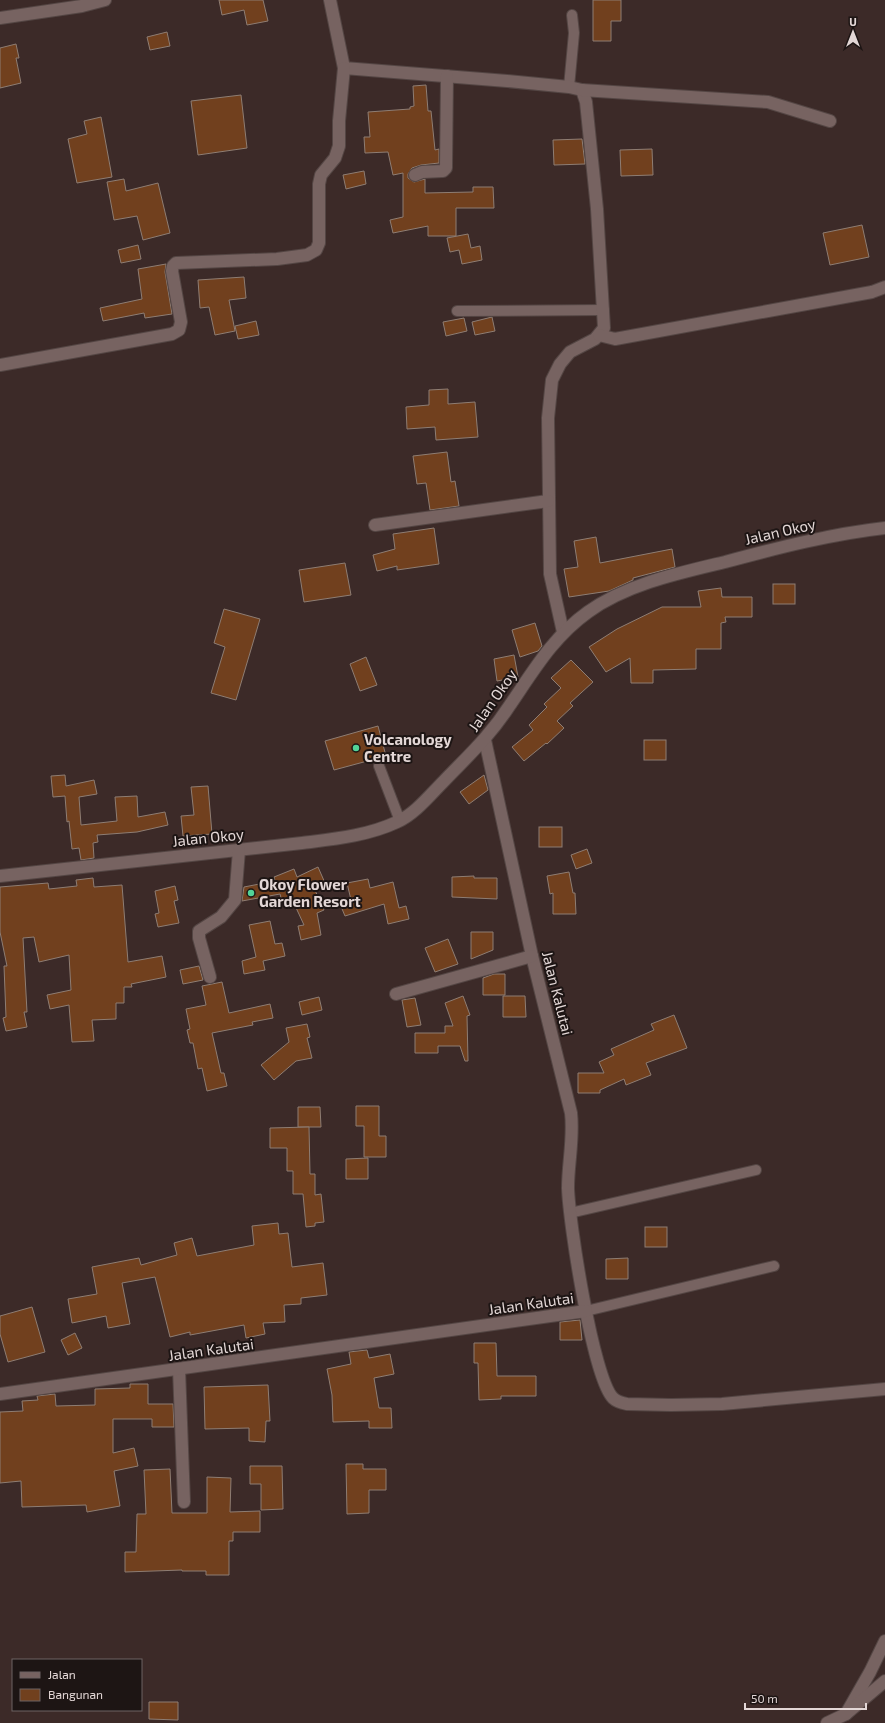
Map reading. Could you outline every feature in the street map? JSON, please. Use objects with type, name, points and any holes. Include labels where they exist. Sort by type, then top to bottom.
[{"type":"street","points":[[0,18],[82,6],[105,0]]},
{"type":"street","points":[[0,365],[172,334],[178,330],[182,322],[172,272],[173,266],[176,263],[277,259],[307,255],[316,250],[319,243],[318,184],[321,175],[335,158],[339,146],[339,121],[344,68],[330,0]]},
{"type":"street","points":[[344,68],[569,87],[582,90],[768,102],[830,121]]},
{"type":"street","points":[[415,175],[422,172],[444,171],[446,168],[447,76]]},
{"type":"street","points":[[563,632],[550,574],[548,418],[552,380],[560,364],[570,352],[595,339],[604,328],[596,202],[586,102],[582,90]]},
{"type":"street","points":[[598,335],[615,339],[671,330],[872,292],[885,287]]},
{"type":"street","points":[[375,525],[548,501]]},
{"type":"street","name":"Jalan Okoy","points":[[0,876],[342,838],[368,833],[400,821],[423,803],[486,740],[548,648],[563,632],[589,611],[624,591],[692,570],[825,537],[885,528]]},
{"type":"street","name":"Jalan Kalutai","points":[[0,1394],[586,1311],[570,1213],[568,1188],[572,1128],[570,1113],[532,956],[486,740]]},
{"type":"street","points":[[210,977],[199,938],[199,931],[221,917],[234,900],[239,850]]},
{"type":"street","points":[[396,994],[532,956]]},
{"type":"street","points":[[586,1311],[606,1385],[612,1398],[620,1403],[671,1406],[722,1404],[885,1389]]},
{"type":"street","points":[[179,1369],[184,1502]]},
{"type":"street","points":[[846,1714],[885,1641]]},
{"type":"street","points":[[827,1723],[846,1714],[885,1681]]},
{"type":"lane","points":[[569,87],[574,33],[572,16]]},
{"type":"lane","points":[[458,311],[604,310]]},
{"type":"lane","points":[[379,766],[400,821]]},
{"type":"lane","points":[[570,1213],[756,1170]]},
{"type":"lane","points":[[586,1311],[774,1266]]},
{"type":"building","points":[[219,0],[263,0],[268,21],[247,25],[244,10],[222,15]]},
{"type":"building","points":[[593,0],[621,0],[621,21],[611,21],[611,41],[593,41]]},
{"type":"building","points":[[167,32],[170,46],[150,50],[147,37]]},
{"type":"building","points":[[16,44],[19,58],[16,58],[21,83],[0,88],[0,48]]},
{"type":"building","points":[[426,85],[428,111],[431,111],[435,150],[439,149],[439,163],[421,165],[412,168],[408,174],[408,178],[414,182],[425,179],[425,193],[473,192],[473,187],[493,187],[494,208],[456,208],[456,236],[428,236],[428,226],[393,233],[390,220],[403,217],[403,173],[393,175],[388,152],[365,153],[364,137],[370,137],[368,112],[410,109],[410,107],[414,106],[413,86]]},
{"type":"building","points":[[241,95],[247,148],[198,155],[191,101]]},
{"type":"building","points":[[101,117],[112,177],[77,183],[68,139],[87,134],[84,121]]},
{"type":"building","points":[[582,139],[585,164],[554,165],[553,140]]},
{"type":"building","points":[[652,149],[653,175],[621,176],[620,150]]},
{"type":"building","points":[[364,171],[366,184],[346,189],[343,175]]},
{"type":"building","points":[[124,179],[126,191],[158,183],[170,233],[143,240],[137,216],[114,220],[107,182]]},
{"type":"building","points":[[862,225],[869,257],[830,265],[823,233]]},
{"type":"building","points":[[468,234],[471,248],[480,246],[482,260],[462,264],[459,250],[450,252],[447,238]]},
{"type":"building","points":[[138,245],[141,259],[121,263],[118,250]]},
{"type":"building","points":[[166,264],[165,272],[172,314],[145,318],[144,313],[103,321],[100,308],[142,299],[138,269]]},
{"type":"building","points":[[244,277],[246,298],[229,300],[235,331],[215,335],[209,307],[200,308],[198,280]]},
{"type":"building","points":[[492,317],[495,331],[475,335],[472,322]]},
{"type":"building","points":[[464,318],[467,331],[446,336],[443,322]]},
{"type":"building","points":[[256,321],[259,335],[238,339],[235,326]]},
{"type":"building","points":[[448,389],[448,404],[475,402],[478,437],[436,440],[435,427],[407,429],[406,407],[429,405],[429,390]]},
{"type":"building","points":[[447,452],[451,482],[455,481],[459,506],[430,510],[426,483],[417,484],[413,456]]},
{"type":"building","points":[[434,528],[439,564],[397,570],[397,566],[377,571],[373,555],[395,549],[393,534]]},
{"type":"building","points":[[596,537],[600,563],[672,549],[675,567],[633,578],[633,580],[609,591],[569,597],[564,569],[578,567],[574,541]]},
{"type":"building","points":[[345,563],[351,595],[304,602],[299,570]]},
{"type":"building","points":[[773,584],[795,584],[795,604],[773,604]]},
{"type":"building","points":[[721,588],[722,597],[752,597],[752,617],[725,617],[726,622],[721,623],[721,649],[696,649],[696,669],[653,670],[653,683],[631,683],[630,658],[606,672],[589,647],[617,629],[662,607],[701,607],[698,591]]},
{"type":"building","points":[[224,609],[260,619],[236,700],[211,693],[225,647],[214,643]]},
{"type":"building","points":[[535,623],[542,646],[538,651],[520,657],[512,630]]},
{"type":"building","points":[[514,655],[518,677],[497,681],[494,659]]},
{"type":"building","points":[[366,657],[377,685],[360,691],[350,664]]},
{"type":"building","points":[[571,660],[593,682],[570,703],[573,706],[557,721],[564,728],[547,744],[546,743],[524,761],[512,747],[533,730],[529,725],[547,707],[544,704],[561,688],[551,678]]},
{"type":"building","name":"Volcanology Centre","points":[[378,726],[386,756],[334,770],[325,741]]},
{"type":"building","points":[[644,740],[666,740],[666,760],[644,760]]},
{"type":"building","points":[[65,775],[66,786],[94,780],[97,794],[79,797],[81,825],[117,821],[115,797],[137,796],[138,817],[165,812],[168,825],[137,832],[97,835],[98,842],[93,843],[94,858],[81,860],[79,848],[72,849],[69,821],[67,822],[65,796],[53,797],[51,776]]},
{"type":"building","points":[[484,775],[488,790],[469,804],[460,792]]},
{"type":"building","points":[[208,786],[212,834],[183,836],[181,816],[194,815],[191,787]]},
{"type":"building","points":[[539,827],[562,827],[562,847],[539,847]]},
{"type":"building","points":[[587,849],[592,863],[576,869],[571,855]]},
{"type":"building","points":[[318,867],[325,883],[314,888],[324,910],[317,913],[321,935],[301,940],[298,926],[304,925],[292,899],[282,902],[280,894],[242,901],[244,887],[275,881],[274,877],[294,869],[297,877]]},
{"type":"building","points":[[569,872],[573,893],[575,893],[576,914],[553,914],[553,893],[550,894],[547,876]]},
{"type":"building","points":[[474,876],[474,878],[497,878],[497,899],[452,897],[452,877]]},
{"type":"building","points":[[93,878],[94,887],[122,885],[128,962],[162,956],[166,977],[131,984],[132,987],[124,987],[124,1003],[116,1003],[116,1019],[92,1020],[94,1041],[72,1042],[69,1005],[50,1009],[47,995],[71,990],[69,955],[39,962],[34,937],[23,938],[27,1012],[24,1012],[27,1027],[6,1031],[3,1018],[6,1017],[4,966],[7,966],[0,932],[0,887],[48,883],[49,889],[77,886],[76,880]]},
{"type":"building","points":[[368,879],[370,888],[393,882],[399,908],[406,906],[409,919],[388,924],[384,904],[345,916],[340,904],[351,900],[347,883]]},
{"type":"building","points":[[175,886],[178,900],[174,901],[179,923],[158,927],[155,914],[159,913],[155,891]]},
{"type":"building","points":[[270,921],[275,944],[282,943],[285,956],[263,961],[265,970],[244,974],[242,961],[256,957],[249,925]]},
{"type":"building","points":[[471,932],[493,932],[493,950],[471,959]]},
{"type":"building","points":[[448,939],[458,964],[435,972],[425,948]]},
{"type":"building","points":[[199,966],[203,980],[183,984],[180,970]]},
{"type":"building","points":[[494,974],[505,974],[505,995],[483,995],[483,978]]},
{"type":"building","points":[[222,982],[229,1013],[270,1004],[273,1018],[252,1022],[253,1025],[212,1033],[221,1073],[224,1073],[227,1086],[207,1091],[202,1068],[198,1069],[193,1043],[190,1043],[187,1030],[190,1029],[186,1009],[206,1005],[202,986]]},
{"type":"building","points":[[463,996],[470,1015],[467,1016],[468,1061],[465,1061],[460,1046],[438,1046],[438,1053],[415,1053],[415,1033],[445,1033],[445,1026],[453,1026],[445,1003]]},
{"type":"building","points":[[503,996],[525,996],[526,1017],[503,1017]]},
{"type":"building","points":[[319,997],[322,1010],[302,1015],[299,1002]]},
{"type":"building","points":[[415,998],[421,1025],[407,1027],[402,1000]]},
{"type":"building","points":[[674,1015],[687,1048],[646,1063],[651,1075],[626,1085],[624,1079],[600,1090],[600,1093],[578,1093],[578,1073],[604,1073],[599,1062],[614,1055],[611,1049],[654,1030],[651,1024]]},
{"type":"building","points":[[307,1024],[310,1037],[307,1038],[312,1058],[296,1061],[274,1080],[261,1065],[289,1042],[286,1028]]},
{"type":"building","points":[[356,1106],[379,1106],[379,1136],[386,1136],[386,1157],[364,1157],[364,1126],[356,1126]]},
{"type":"building","points":[[298,1107],[320,1107],[321,1127],[298,1127]]},
{"type":"building","points":[[309,1127],[310,1174],[315,1174],[315,1195],[321,1194],[324,1222],[315,1223],[315,1226],[306,1227],[303,1194],[293,1194],[293,1171],[287,1171],[287,1148],[270,1148],[270,1128]]},
{"type":"building","points":[[368,1158],[368,1179],[346,1179],[346,1159]]},
{"type":"building","points":[[278,1223],[279,1234],[288,1233],[292,1267],[323,1263],[327,1295],[301,1298],[301,1304],[284,1305],[285,1322],[263,1323],[265,1334],[246,1338],[244,1325],[190,1335],[190,1332],[170,1337],[155,1277],[122,1283],[130,1324],[108,1328],[106,1316],[72,1323],[68,1299],[97,1294],[92,1267],[139,1258],[141,1265],[177,1255],[174,1243],[192,1238],[197,1256],[254,1245],[252,1226]]},
{"type":"building","points":[[645,1227],[667,1227],[667,1247],[645,1247]]},
{"type":"building","points":[[628,1258],[628,1279],[606,1279],[606,1259]]},
{"type":"building","points":[[32,1307],[45,1352],[8,1362],[0,1334],[0,1316]]},
{"type":"building","points":[[580,1320],[582,1340],[560,1340],[560,1322]]},
{"type":"building","points":[[75,1333],[82,1348],[68,1355],[61,1340]]},
{"type":"building","points":[[474,1343],[496,1343],[497,1376],[536,1376],[536,1396],[501,1396],[501,1399],[479,1400],[478,1363],[474,1363]]},
{"type":"building","points":[[367,1350],[369,1358],[390,1354],[394,1374],[374,1378],[379,1408],[391,1408],[392,1428],[369,1428],[369,1421],[333,1422],[332,1395],[327,1369],[351,1364],[349,1352]]},
{"type":"building","points":[[130,1384],[148,1384],[148,1404],[173,1404],[174,1427],[152,1427],[152,1419],[113,1419],[113,1453],[134,1448],[138,1466],[114,1471],[120,1506],[87,1512],[86,1505],[22,1507],[21,1481],[0,1483],[0,1412],[23,1411],[22,1401],[38,1400],[37,1396],[55,1394],[56,1406],[95,1405],[95,1389],[130,1388]]},
{"type":"building","points":[[268,1385],[270,1421],[266,1421],[265,1442],[249,1441],[249,1428],[205,1429],[204,1387]]},
{"type":"building","points":[[346,1464],[363,1464],[363,1469],[386,1469],[386,1490],[369,1490],[369,1513],[347,1514]]},
{"type":"building","points":[[250,1466],[282,1466],[283,1509],[261,1510],[261,1484],[250,1484]]},
{"type":"building","points":[[170,1469],[172,1513],[207,1513],[207,1477],[231,1478],[230,1512],[260,1511],[260,1532],[233,1532],[233,1541],[229,1541],[229,1575],[206,1575],[206,1571],[182,1570],[125,1572],[125,1552],[136,1552],[137,1514],[146,1514],[144,1470]]},
{"type":"building","points":[[149,1702],[178,1702],[178,1720],[149,1719]]},
{"type":"place","name":"Volcanology Centre","points":[[356,748]]},
{"type":"place","name":"Okoy Flower Garden Resort","points":[[251,893]]}]
